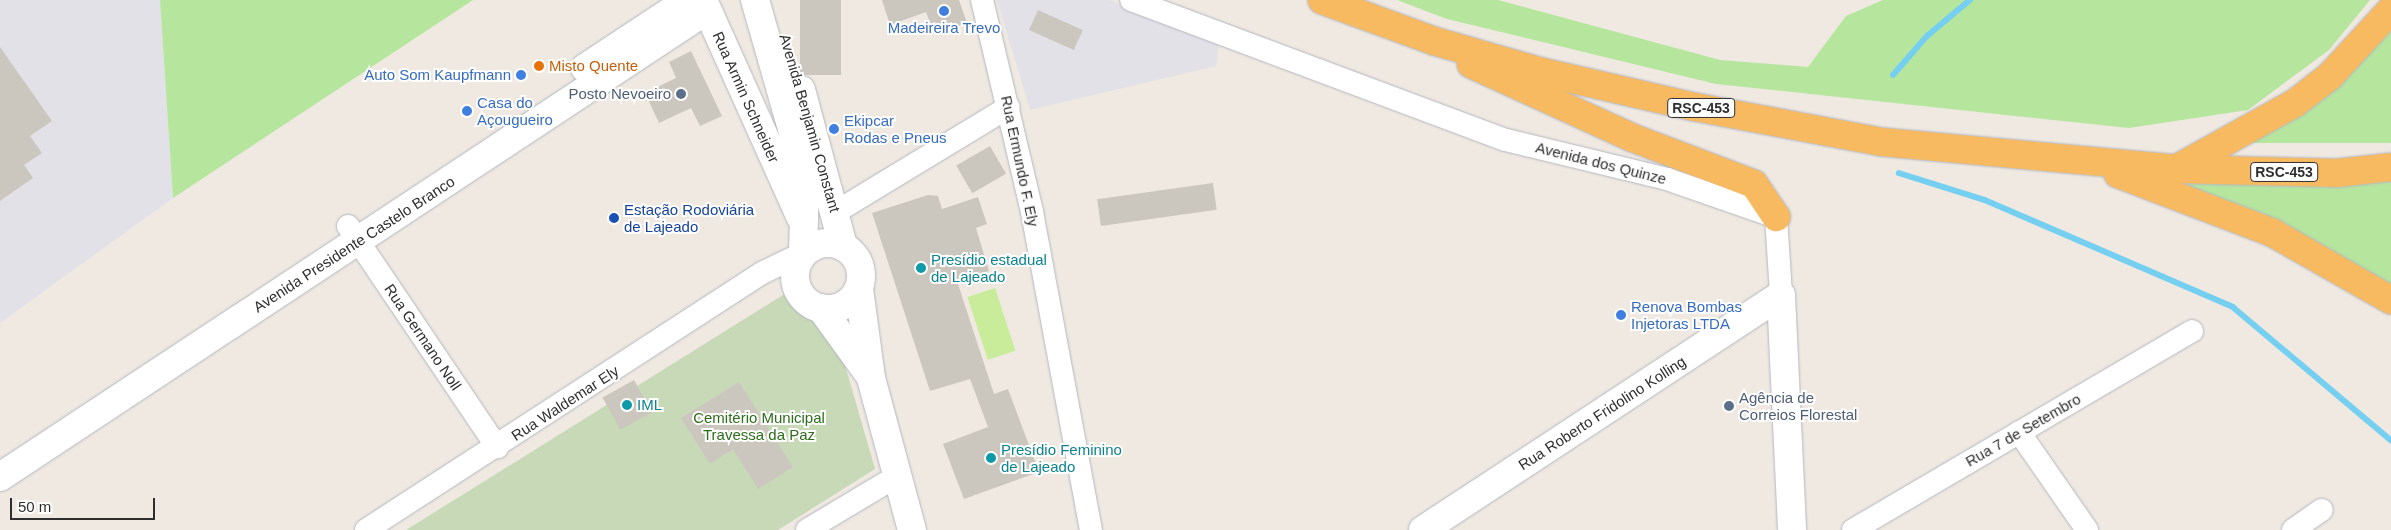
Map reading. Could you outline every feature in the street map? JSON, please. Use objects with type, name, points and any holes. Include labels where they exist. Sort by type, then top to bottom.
[{"type":"highway","name":"RSC-453","points":[[1322,0],[1434,41],[1695,107],[1882,142],[2091,163],[2176,169],[2337,173],[2391,167]]},
{"type":"highway","points":[[2176,169],[2295,103],[2330,76],[2391,10]]},
{"type":"highway","points":[[1434,41],[1485,73],[1633,138],[1754,184],[1776,216]]},
{"type":"highway","points":[[2091,163],[2273,233],[2391,300]]},
{"type":"main road","name":"Avenida Benjamin Constant","points":[[755,0],[800,157],[804,186],[803,253]]},
{"type":"main road","name":"Avenida Benjamin Constant","points":[[774,0],[836,212],[843,246]]},
{"type":"main road","name":"Rua Armin Schneider","points":[[700,3],[802,220]]},
{"type":"main road","name":"Avenida Presidente Castelo Branco","points":[[0,454],[164,358],[354,234],[700,3]]},
{"type":"main road","points":[[871,378],[821,308],[808,302],[795,279],[803,253],[818,244],[843,246],[859,264],[859,289],[871,378],[899,475],[912,530]]},
{"type":"main road","points":[[821,308],[847,303],[859,289]]},
{"type":"main road","points":[[1781,295],[1792,530]]},
{"type":"main road","name":"Rua Roberto Fridolino Kolling","points":[[1423,530],[1781,295]]},
{"type":"main road","name":"Avenida Presidente Castelo Branco","points":[[0,477],[164,358]]},
{"type":"street","name":"Rua Ermundo F. Ely","points":[[982,0],[1009,107],[1091,530]]},
{"type":"street","name":"Avenida dos Quinze","points":[[1131,0],[1506,140],[1667,179],[1776,216]]},
{"type":"street","points":[[836,212],[1009,107]]},
{"type":"street","points":[[1776,216],[1781,295]]},
{"type":"street","name":"Rua Germano Noll","points":[[354,234],[497,447]]},
{"type":"street","name":"Rua Waldemar Ely","points":[[366,530],[497,447],[762,273],[803,253]]},
{"type":"street","name":"Rua 7 de Setembro","points":[[1854,530],[2192,331]]},
{"type":"street","points":[[2019,432],[2087,530]]},
{"type":"street","points":[[807,530],[899,475]]},
{"type":"street","points":[[2293,530],[2322,510]]},
{"type":"shaded area","points":[[0,0],[160,0],[173,198],[0,323]]},
{"type":"shaded area","points":[[997,0],[1109,0],[1219,42],[1216,66],[1030,110]]},
{"type":"green space","points":[[160,0],[473,0],[173,198]]},
{"type":"green space","points":[[1397,0],[1498,0],[1720,60],[1808,67],[1846,16],[1883,0],[2370,0],[2329,50],[2248,110],[2129,128],[1716,84],[1447,19]]},
{"type":"green space","points":[[2391,26],[2391,143],[2235,143]]},
{"type":"green space","points":[[2391,177],[2391,286],[2172,179]]},
{"type":"green space","points":[[995,288],[1015,351],[988,360],[967,297]]},
{"type":"green space","name":"Cemitério Municipal Travessa da Paz","points":[[791,290],[843,358],[875,469],[778,530],[406,530]]},
{"type":"building","points":[[800,0],[841,0],[841,75],[800,75]]},
{"type":"building","points":[[882,0],[959,0],[967,23],[934,34],[926,12],[890,25]]},
{"type":"building","points":[[1038,10],[1083,30],[1074,50],[1029,30]]},
{"type":"building","points":[[0,47],[52,121],[30,136],[42,153],[24,165],[33,178],[0,201]]},
{"type":"building","points":[[691,51],[722,116],[700,126],[691,108],[659,123],[645,93],[676,78],[669,62]]},
{"type":"building","points":[[990,146],[1006,174],[972,193],[956,166]]},
{"type":"building","points":[[1213,183],[1217,210],[1101,226],[1097,199]]},
{"type":"building","points":[[928,195],[938,196],[942,209],[978,197],[987,224],[976,228],[989,271],[957,281],[994,394],[1008,389],[1039,472],[964,499],[943,444],[988,427],[970,379],[930,391],[872,213]]},
{"type":"building","name":"IML","points":[[634,380],[652,412],[620,430],[603,397]]},
{"type":"building","points":[[739,382],[793,467],[758,489],[733,449],[710,464],[681,418]]},
{"type":"waterway","points":[[1893,75],[1927,36],[1970,0]]},
{"type":"waterway","points":[[1899,173],[1985,200],[2233,307],[2391,440]]},
{"type":"place","name":"Madeireira Trevo","points":[[944,11]]},
{"type":"place","name":"Misto Quente","points":[[539,66]]},
{"type":"place","name":"Auto Som Kaupfmann","points":[[521,75]]},
{"type":"place","name":"Posto Nevoeiro","points":[[681,94]]},
{"type":"place","name":"Casa do Açougueiro","points":[[467,111]]},
{"type":"place","name":"Ekipcar Rodas e Pneus","points":[[834,129]]},
{"type":"place","name":"Estação Rodoviária de Lajeado","points":[[614,218]]},
{"type":"place","name":"Presídio estadual de Lajeado","points":[[921,268]]},
{"type":"place","name":"Renova Bombas Injetoras LTDA","points":[[1621,315]]},
{"type":"place","name":"IML","points":[[627,405]]},
{"type":"place","name":"Agência de Correios Florestal","points":[[1729,406]]},
{"type":"place","name":"Presídio Feminino de Lajeado","points":[[991,458]]}]
